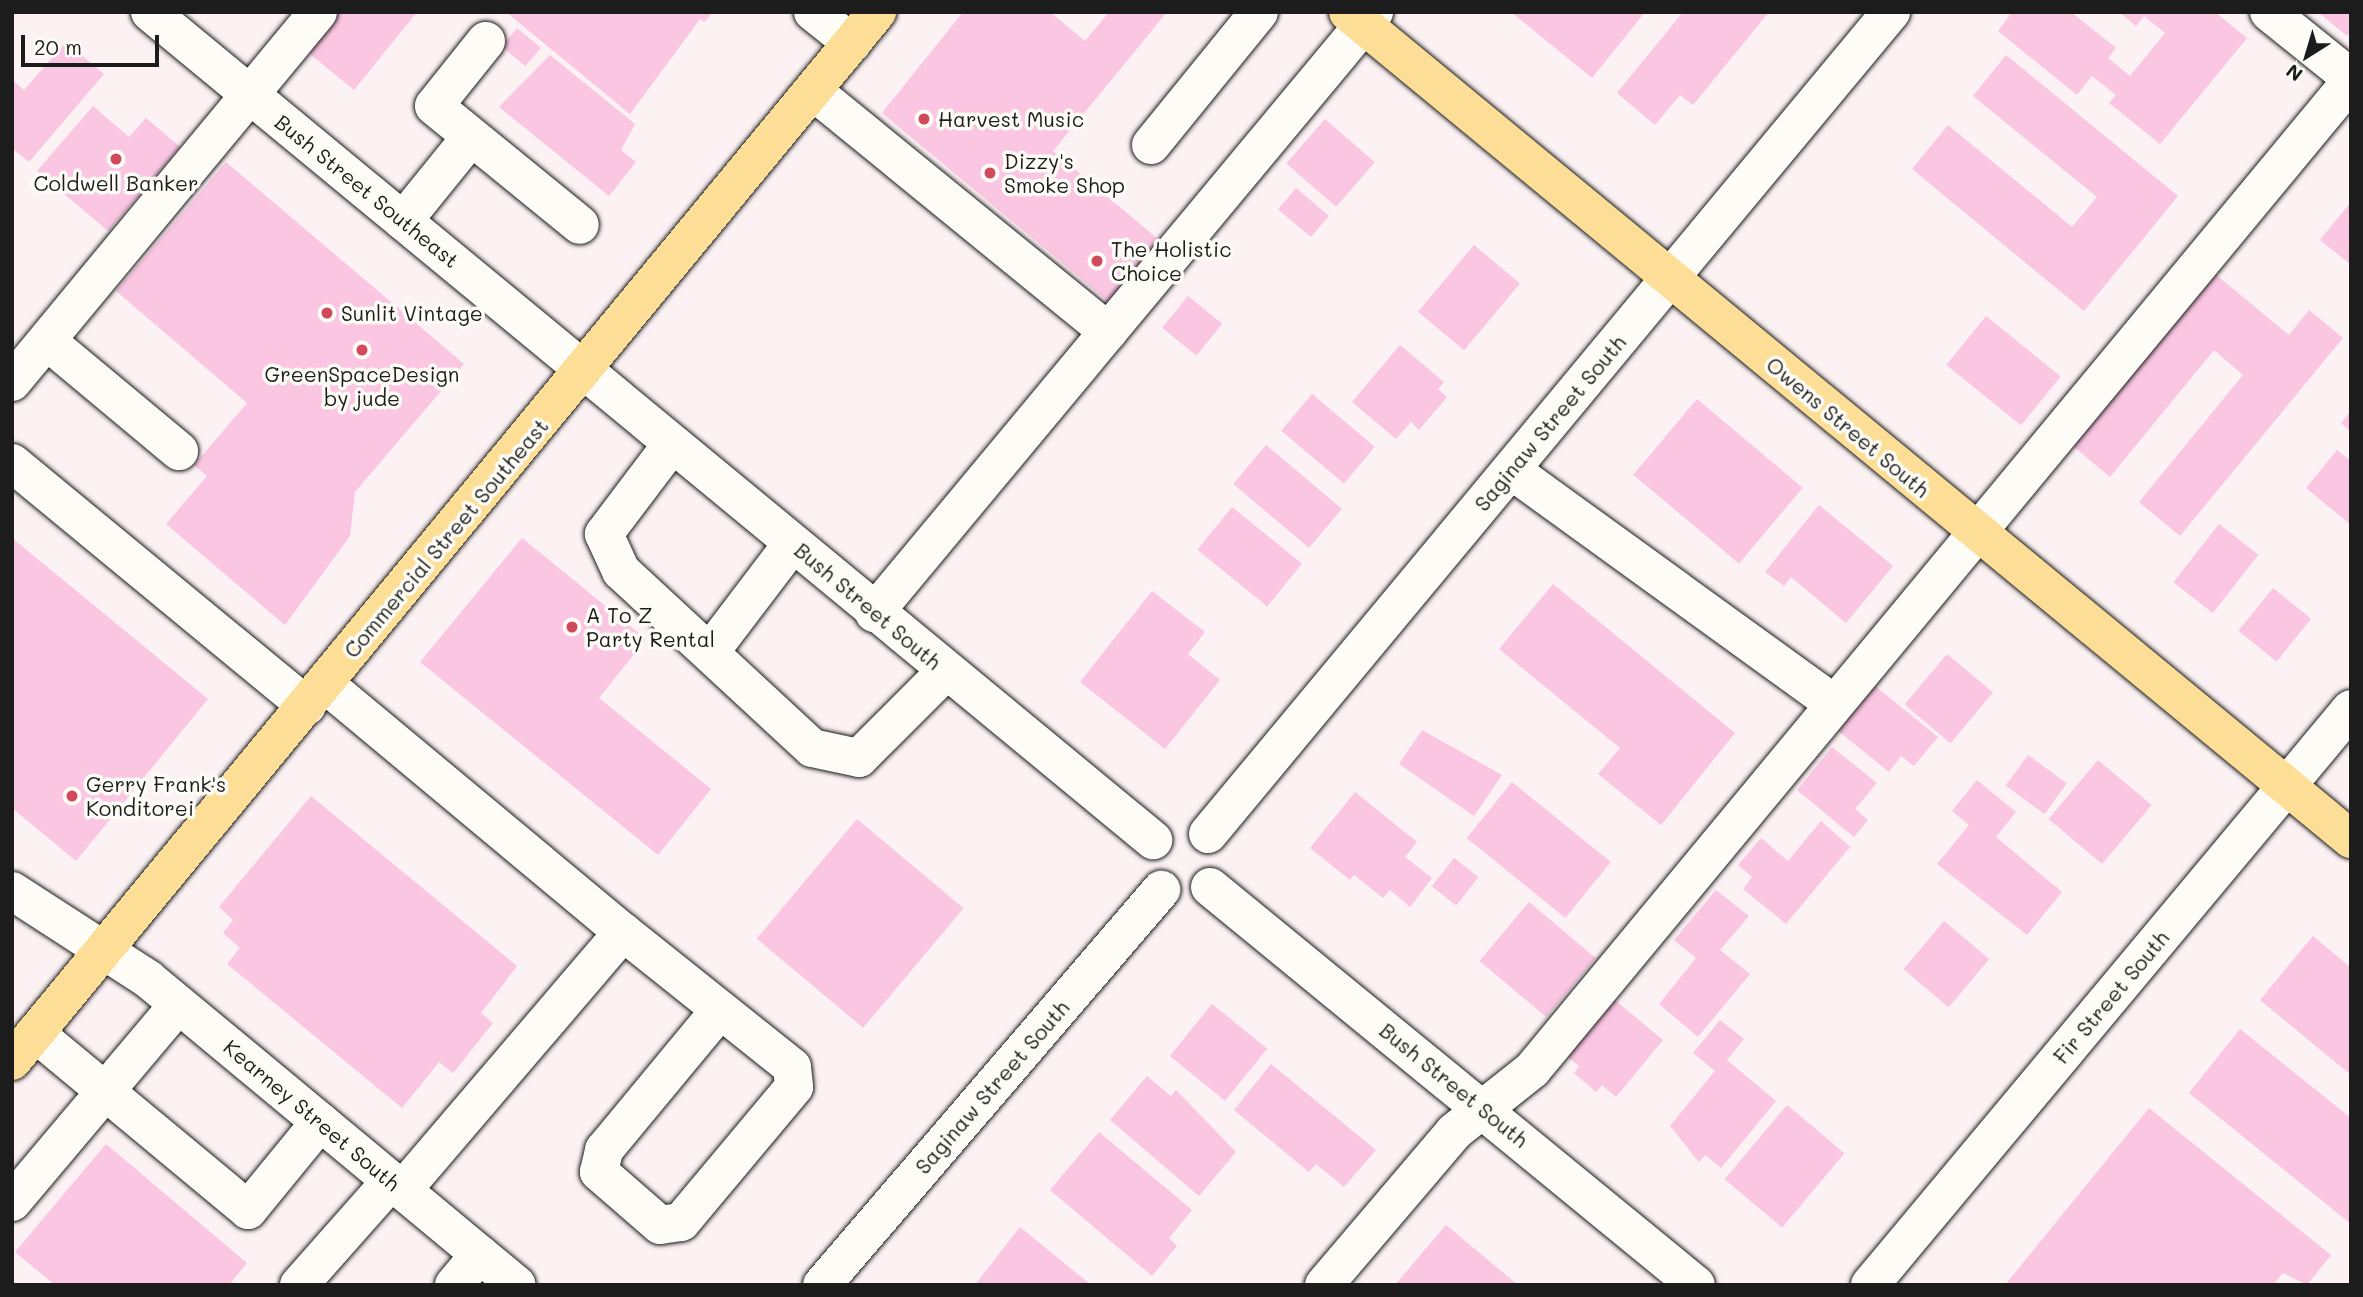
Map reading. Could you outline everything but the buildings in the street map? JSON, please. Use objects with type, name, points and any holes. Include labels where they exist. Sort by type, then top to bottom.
[{"type":"main road","name":"Commercial Street Southeast","points":[[24,1047],[584,371],[877,12]]},
{"type":"main road","name":"Owens Street South","points":[[1362,17],[1975,533],[2351,839]]},
{"type":"street","name":"Bush Street Southeast","points":[[150,12],[584,371]]},
{"type":"street","points":[[179,451],[25,359],[318,12]]},
{"type":"street","points":[[813,12],[852,43]]},
{"type":"street","points":[[1152,145],[1259,12]]},
{"type":"street","name":"Saginaw Street South","points":[[1208,834],[1891,12]]},
{"type":"street","points":[[1324,1285],[1454,1132],[1482,1107],[1532,1070],[2351,79],[2269,12]]},
{"type":"street","points":[[874,613],[1108,332],[1362,17]]},
{"type":"street","points":[[486,41],[434,106],[580,225]]},
{"type":"street","points":[[813,91],[1108,332]]},
{"type":"street","points":[[403,220],[471,137]]},
{"type":"street","name":"Bush Street South","points":[[584,371],[874,613],[1153,840]]},
{"type":"street","points":[[672,444],[604,534],[621,571],[813,748],[859,758],[946,671]]},
{"type":"street","points":[[12,463],[316,695],[622,932],[792,1067],[794,1087],[681,1222],[660,1225],[599,1172],[604,1150],[720,1010]]},
{"type":"street","points":[[1511,470],[1834,704]]},
{"type":"street","points":[[710,652],[792,544]]},
{"type":"street","name":"Fir Street South","points":[[1870,1285],[2351,709]]},
{"type":"street","points":[[1185,825],[1208,834],[1220,865],[1210,887],[1181,898],[1161,890],[1146,861],[1153,840],[1185,825]]},
{"type":"street","name":"Bush Street South","points":[[1210,887],[1482,1107],[1696,1285]]},
{"type":"street","name":"Saginaw Street South","points":[[822,1285],[1161,890]]},
{"type":"street","name":"Kearney Street South","points":[[12,891],[178,1005],[517,1285]]},
{"type":"street","points":[[299,1285],[397,1185],[622,932]]},
{"type":"street","points":[[12,1202],[178,1005]]},
{"type":"street","points":[[24,1047],[105,1092],[248,1210],[320,1122]]},
{"type":"street","points":[[454,1285],[480,1254]]},
{"type":"place","name":"Harvest Music","points":[[924,119]]},
{"type":"place","name":"Coldwell Banker","points":[[116,159]]},
{"type":"place","name":"Dizzy's Smoke Shop","points":[[990,173]]},
{"type":"place","name":"The Holistic Choice","points":[[1097,261]]},
{"type":"place","name":"Sunlit Vintage","points":[[327,313]]},
{"type":"place","name":"GreenSpaceDesign by jude","points":[[362,350]]},
{"type":"place","name":"A To Z Party Rental","points":[[572,627]]},
{"type":"place","name":"Gerry Frank's Konditorei","points":[[72,796]]}]
